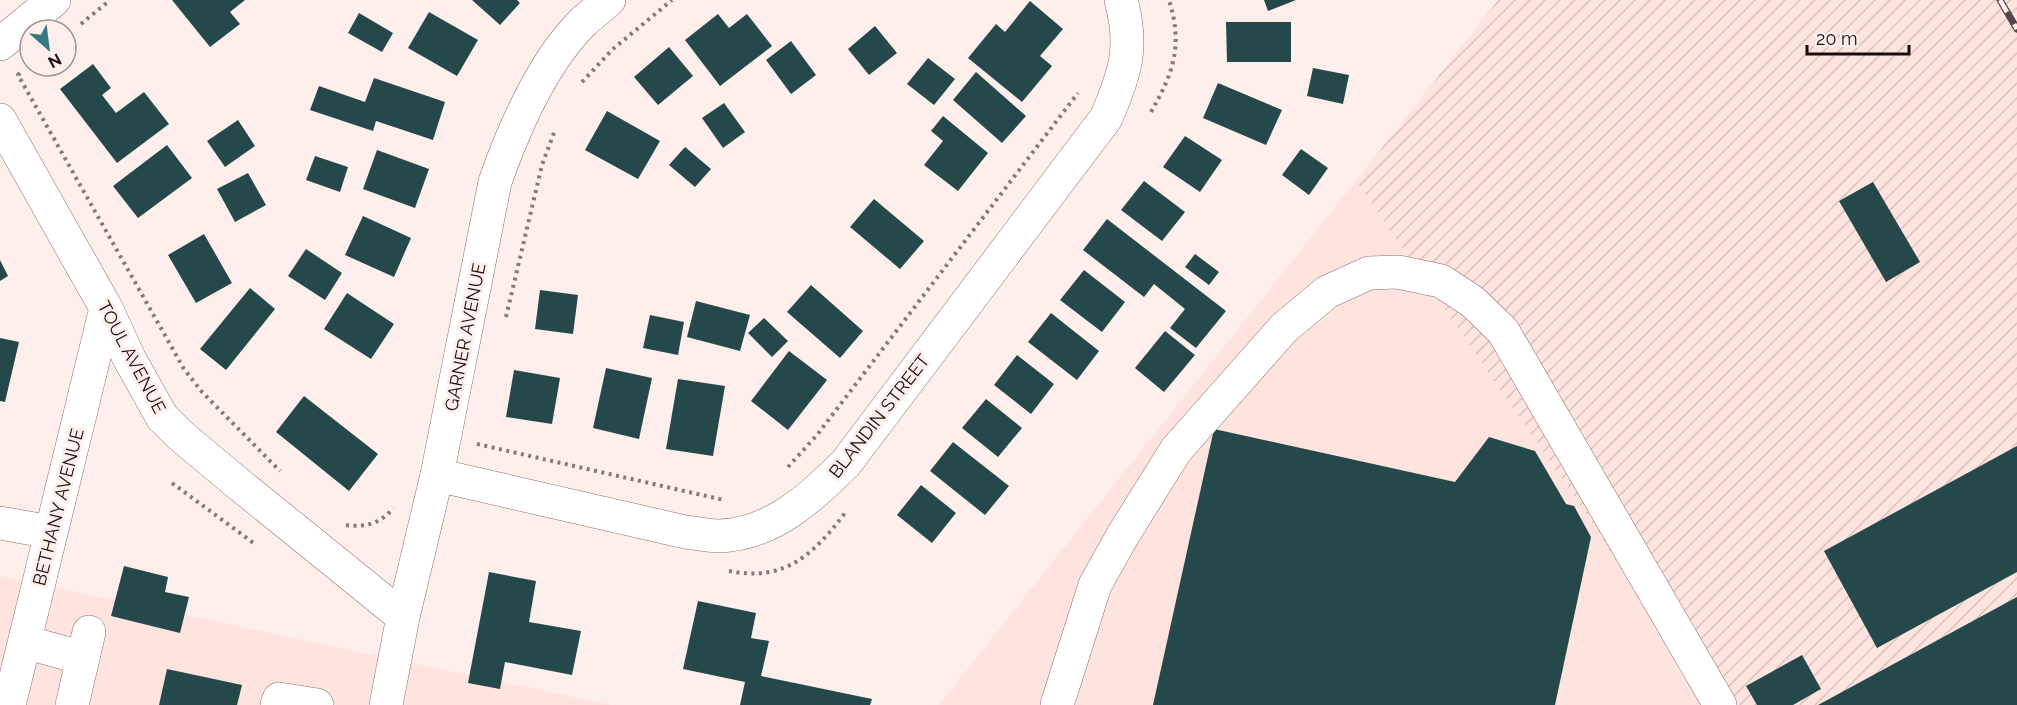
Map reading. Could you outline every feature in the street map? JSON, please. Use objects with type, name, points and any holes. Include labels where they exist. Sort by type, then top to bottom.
[{"type":"street","points":[[0,44],[54,0]]},
{"type":"street","name":"GARNER AVENUE","points":[[386,705],[403,617],[437,475],[495,182],[511,138],[533,93],[564,46],[584,22],[609,0]]},
{"type":"street","name":"BLANDIN STREET","points":[[437,475],[685,532],[718,536],[746,532],[771,523],[794,510],[846,463],[1106,118],[1126,67],[1128,41],[1121,0]]},
{"type":"street","name":"TOUL AVENUE","points":[[0,120],[106,308],[162,417],[235,481],[403,617]]},
{"type":"street","points":[[1057,705],[1095,585],[1176,450],[1284,328],[1327,292],[1369,273],[1398,272],[1441,280],[1473,302],[1503,331],[1720,705]]},
{"type":"street","name":"BETHANY AVENUE","points":[[9,705],[106,308]]},
{"type":"street","points":[[0,523],[51,532]]},
{"type":"street","points":[[25,642],[86,645],[72,705]]},
{"type":"street","points":[[278,705],[279,699],[317,705]]},
{"type":"path","points":[[78,26],[110,0]]},
{"type":"path","points":[[579,85],[613,49],[672,0]]},
{"type":"path","points":[[1151,112],[1170,76],[1176,56],[1177,36],[1169,0]]},
{"type":"path","points":[[20,78],[184,369],[202,392],[282,473]]},
{"type":"path","points":[[783,472],[817,435],[1083,87]]},
{"type":"path","points":[[505,318],[542,165],[558,124]]},
{"type":"path","points":[[479,432],[476,444],[731,501]]},
{"type":"path","points":[[340,523],[357,526],[378,521],[388,514],[396,503]]},
{"type":"shaded area","points":[[1498,0],[2017,0],[2017,705],[1701,705],[1598,531],[1356,181]]},
{"type":"shaded area","points":[[1356,181],[1598,531],[1701,705],[939,705]]},
{"type":"shaded area","points":[[0,576],[611,705],[0,705]]},
{"type":"building","points":[[172,0],[245,0],[230,12],[240,24],[210,47]]},
{"type":"building","points":[[472,0],[517,0],[520,3],[500,25]]},
{"type":"building","points":[[1264,0],[1296,0],[1268,11]]},
{"type":"building","points":[[1030,1],[1063,29],[1040,56],[1052,66],[1022,102],[968,58],[996,24],[1005,32]]},
{"type":"building","points":[[429,12],[478,40],[457,76],[408,48]]},
{"type":"building","points":[[359,13],[393,33],[382,52],[348,33]]},
{"type":"building","points":[[718,14],[729,28],[747,14],[772,46],[720,86],[685,40]]},
{"type":"building","points":[[1226,22],[1291,22],[1291,62],[1227,62]]},
{"type":"building","points":[[875,26],[897,53],[869,75],[848,49]]},
{"type":"building","points":[[791,41],[816,75],[791,94],[766,60]]},
{"type":"building","points":[[669,47],[693,76],[658,105],[634,77]]},
{"type":"building","points":[[928,58],[955,79],[934,105],[907,84]]},
{"type":"building","points":[[93,64],[111,88],[102,95],[116,113],[144,92],[169,124],[117,163],[60,89],[75,78],[78,78],[78,75]]},
{"type":"building","points":[[1313,68],[1349,75],[1343,104],[1307,96]]},
{"type":"building","points":[[976,72],[1026,116],[1002,143],[953,100]]},
{"type":"building","points":[[374,78],[445,102],[433,140],[376,121],[373,131],[310,110],[319,86],[365,102]]},
{"type":"building","points":[[1218,83],[1282,110],[1266,145],[1203,118]]},
{"type":"building","points":[[724,103],[745,132],[723,148],[702,118]]},
{"type":"building","points":[[607,111],[660,141],[638,179],[585,150]]},
{"type":"building","points":[[943,116],[988,153],[958,191],[924,165],[943,141],[931,131]]},
{"type":"building","points":[[238,120],[255,146],[225,167],[207,141]]},
{"type":"building","points":[[1185,136],[1222,160],[1200,192],[1163,167]]},
{"type":"building","points":[[167,145],[192,178],[138,218],[113,186]]},
{"type":"building","points":[[685,147],[711,169],[695,187],[669,165]]},
{"type":"building","points":[[1301,149],[1328,168],[1309,195],[1282,175]]},
{"type":"building","points":[[377,150],[429,169],[415,208],[363,189]]},
{"type":"building","points":[[315,156],[348,167],[340,192],[306,180]]},
{"type":"building","points":[[248,173],[266,205],[235,222],[217,189]]},
{"type":"building","points":[[1144,181],[1185,212],[1162,241],[1121,210]]},
{"type":"building","points":[[1873,182],[1920,262],[1886,282],[1839,201]]},
{"type":"building","points":[[874,199],[924,241],[900,269],[850,227]]},
{"type":"building","points":[[363,216],[411,238],[394,277],[345,255]]},
{"type":"building","points":[[1107,219],[1226,311],[1196,348],[1170,328],[1185,309],[1154,284],[1144,297],[1083,250]]},
{"type":"building","points":[[204,234],[232,283],[196,303],[168,255]]},
{"type":"building","points":[[306,249],[342,273],[325,300],[288,276]]},
{"type":"building","points":[[1195,254],[1219,272],[1209,285],[1185,267]]},
{"type":"building","points":[[0,260],[8,276],[0,281]]},
{"type":"building","points":[[1084,270],[1125,302],[1102,332],[1060,300]]},
{"type":"building","points":[[811,285],[863,331],[840,358],[787,312]]},
{"type":"building","points":[[250,288],[275,309],[226,370],[200,349]]},
{"type":"building","points":[[540,290],[578,295],[573,334],[535,329]]},
{"type":"building","points":[[347,293],[394,324],[371,359],[324,329]]},
{"type":"building","points":[[696,301],[750,315],[740,351],[687,337]]},
{"type":"building","points":[[1051,313],[1099,351],[1077,380],[1028,342]]},
{"type":"building","points":[[650,315],[684,322],[678,355],[643,348]]},
{"type":"building","points":[[764,318],[788,341],[772,357],[748,333]]},
{"type":"building","points":[[1165,331],[1195,355],[1164,392],[1135,368]]},
{"type":"building","points":[[0,338],[19,342],[5,402],[0,401]]},
{"type":"building","points":[[789,351],[827,380],[788,430],[751,401]]},
{"type":"building","points":[[1017,355],[1054,384],[1031,414],[994,385]]},
{"type":"building","points":[[606,368],[652,378],[639,439],[593,428]]},
{"type":"building","points":[[514,370],[560,378],[552,424],[506,417]]},
{"type":"building","points":[[678,379],[725,386],[713,456],[666,449]]},
{"type":"building","points":[[304,396],[378,454],[349,491],[276,432]]},
{"type":"building","points":[[986,399],[1022,428],[998,457],[962,428]]},
{"type":"building","points":[[1214,429],[1455,482],[1489,437],[1535,451],[1566,504],[1574,506],[1591,537],[1555,705],[1153,705]]},
{"type":"building","points":[[953,442],[1009,486],[985,515],[930,471]]},
{"type":"building","points":[[2017,446],[2017,572],[1877,648],[1824,551]]},
{"type":"building","points":[[921,485],[956,513],[932,543],[897,515]]},
{"type":"building","points":[[124,566],[168,577],[165,592],[189,597],[180,633],[111,616]]},
{"type":"building","points":[[489,572],[536,581],[529,622],[581,631],[572,675],[505,662],[500,689],[468,683]]},
{"type":"building","points":[[2017,597],[2017,705],[1818,705]]},
{"type":"building","points":[[698,601],[756,613],[751,638],[769,641],[761,676],[872,699],[870,705],[740,705],[745,682],[683,669]]},
{"type":"building","points":[[1802,655],[1821,689],[1793,705],[1757,705],[1746,686]]},
{"type":"building","points":[[167,669],[242,685],[237,705],[159,705]]},
{"type":"railway","points":[[2000,0],[2017,29]]}]
